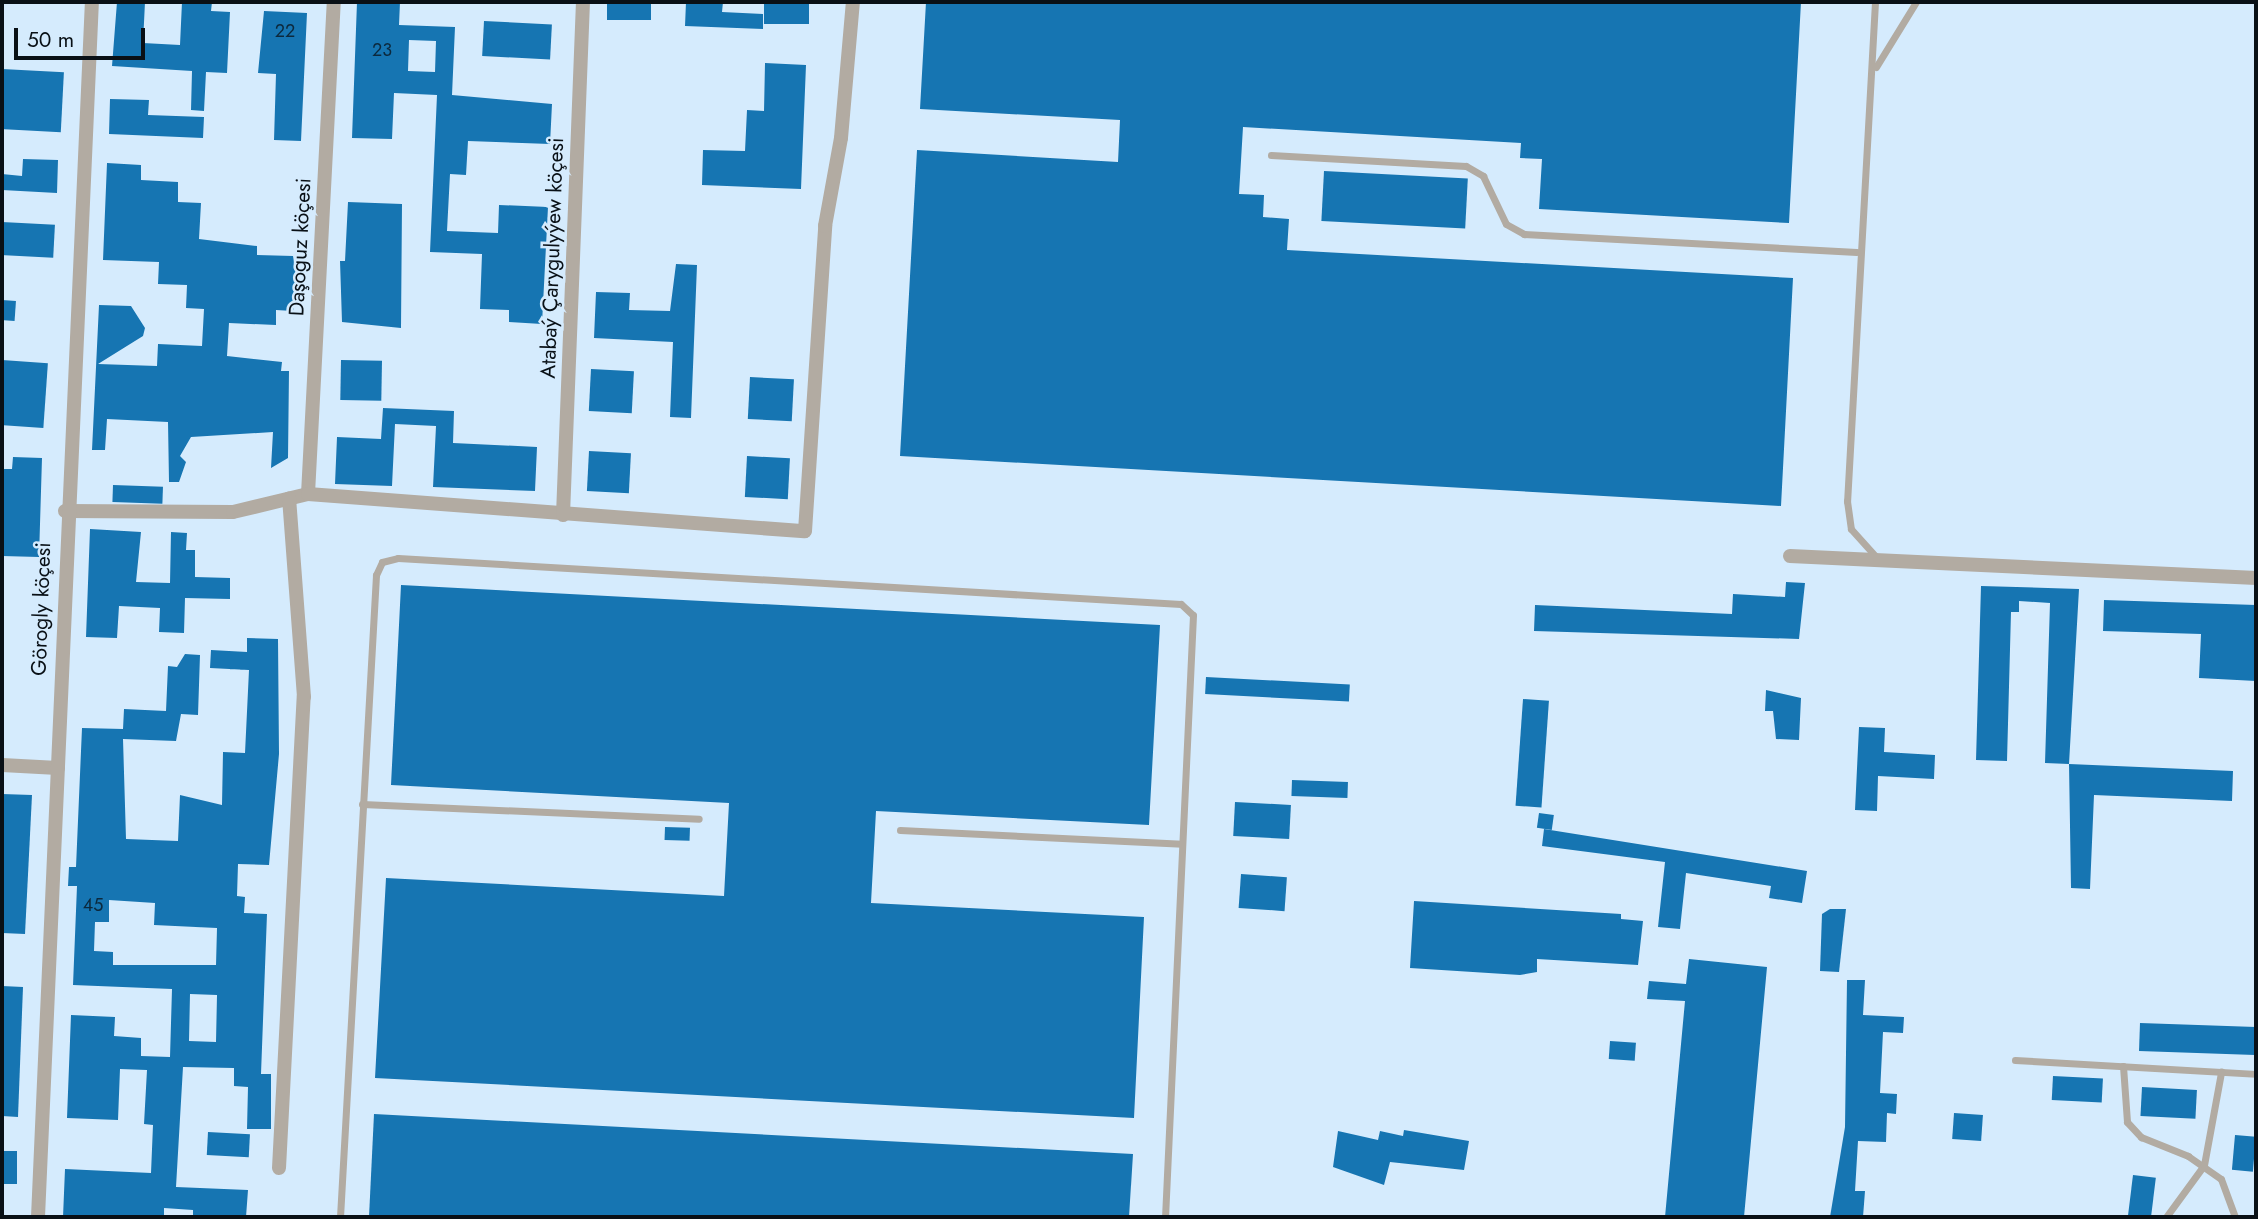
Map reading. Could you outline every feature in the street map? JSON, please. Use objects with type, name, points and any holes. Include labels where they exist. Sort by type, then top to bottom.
[{"type":"street","name":"Görogly köçesi","points":[[38,1217],[58,768],[65,511],[92,2]]},
{"type":"street","name":"Daşoguz köçesi","points":[[308,494],[334,2]]},
{"type":"street","name":"Atabaý Çarygulyýew köçesi","points":[[563,515],[583,2]]},
{"type":"street","points":[[65,511],[204,514],[308,494],[805,531],[825,226],[841,138],[853,2]]},
{"type":"street","points":[[279,1168],[304,697],[289,499]]},
{"type":"street","points":[[1790,556],[2256,578]]},
{"type":"street","points":[[2,765],[58,768]]},
{"type":"lane","points":[[1875,2],[1875,69],[1857,252],[1848,518],[1857,539],[1879,559]]},
{"type":"lane","points":[[1875,69],[1916,2]]},
{"type":"lane","points":[[1271,155],[1466,166],[1483,176],[1506,224],[1524,234],[1857,252]]},
{"type":"lane","points":[[340,1217],[376,575],[382,562],[398,558],[1181,604],[1193,615],[1165,1217]]},
{"type":"lane","points":[[362,804],[699,819]]},
{"type":"lane","points":[[900,830],[1182,844]]},
{"type":"lane","points":[[2015,1060],[2256,1074]]},
{"type":"lane","points":[[2123,1066],[2127,1122],[2141,1137],[2204,1165],[2231,1196],[2235,1217]]},
{"type":"lane","points":[[2166,1217],[2204,1165],[2221,1072]]},
{"type":"building","points":[[117,2],[145,2],[143,43],[180,45],[182,2],[212,2],[211,11],[230,12],[227,73],[206,72],[204,111],[191,110],[192,71],[112,66]]},
{"type":"building","points":[[357,2],[400,2],[399,25],[455,27],[452,95],[552,104],[550,144],[468,141],[466,175],[450,174],[447,231],[498,233],[499,205],[548,207],[542,324],[509,322],[509,310],[480,309],[482,254],[430,252],[437,95],[394,93],[392,139],[352,138]],"holes":[[[409,40],[436,41],[435,72],[408,71]]]},
{"type":"building","points":[[607,2],[651,2],[651,20],[607,20]]},
{"type":"building","points":[[686,2],[723,2],[722,12],[763,14],[763,29],[685,26]]},
{"type":"building","points":[[764,2],[809,2],[809,24],[764,24]]},
{"type":"building","points":[[926,2],[1801,2],[1789,223],[1539,209],[1542,159],[1520,158],[1521,143],[1243,127],[1239,194],[1264,195],[1263,217],[1289,219],[1287,250],[1793,278],[1781,506],[900,456],[917,150],[1118,162],[1120,120],[920,109]]},
{"type":"building","points":[[264,11],[307,13],[301,141],[274,140],[276,74],[258,73]]},
{"type":"building","points":[[484,21],[552,25],[550,60],[482,56]]},
{"type":"building","points":[[765,63],[806,65],[801,189],[702,185],[703,150],[745,151],[747,110],[764,111]]},
{"type":"building","points":[[2,69],[64,72],[61,132],[2,129]]},
{"type":"building","points":[[110,99],[149,100],[148,115],[204,117],[203,138],[109,134]]},
{"type":"building","points":[[23,159],[58,160],[57,193],[2,190],[2,174],[22,176]]},
{"type":"building","points":[[107,163],[141,165],[141,180],[178,182],[178,202],[201,203],[199,239],[257,246],[257,255],[293,256],[298,287],[293,311],[276,310],[276,325],[229,323],[227,356],[282,362],[281,371],[289,371],[288,458],[271,468],[273,432],[191,437],[180,456],[186,462],[179,482],[169,482],[168,422],[107,419],[105,450],[92,450],[99,305],[131,306],[145,328],[143,336],[98,364],[157,366],[158,344],[202,346],[204,309],[186,308],[187,285],[158,284],[159,262],[103,260]]},
{"type":"building","points":[[1324,171],[1468,179],[1465,228],[1321,221]]},
{"type":"building","points":[[348,202],[402,204],[401,328],[342,322],[340,261],[345,261]]},
{"type":"building","points":[[2,222],[55,225],[53,258],[2,255]]},
{"type":"building","points":[[676,264],[697,265],[691,418],[670,417],[673,342],[594,338],[596,292],[630,293],[629,310],[670,311]]},
{"type":"building","points":[[2,300],[16,301],[15,321],[2,320]]},
{"type":"building","points":[[2,360],[48,363],[43,428],[2,425]]},
{"type":"building","points":[[341,360],[382,361],[381,401],[340,400]]},
{"type":"building","points":[[591,369],[634,371],[632,413],[589,411]]},
{"type":"building","points":[[750,377],[794,379],[792,421],[748,419]]},
{"type":"building","points":[[383,408],[454,411],[453,443],[537,447],[535,491],[433,487],[436,426],[395,424],[392,486],[335,484],[337,437],[381,439]]},
{"type":"building","points":[[589,451],[631,453],[629,493],[587,491]]},
{"type":"building","points":[[747,456],[790,458],[788,499],[745,497]]},
{"type":"building","points":[[13,457],[42,458],[39,557],[2,556],[2,469],[12,469]]},
{"type":"building","points":[[113,485],[163,487],[162,504],[112,502]]},
{"type":"building","points":[[90,529],[141,532],[136,582],[170,583],[171,532],[187,533],[186,550],[195,550],[195,577],[230,578],[230,599],[185,598],[184,633],[159,632],[160,608],[119,606],[117,638],[86,637]]},
{"type":"building","points":[[1786,582],[1805,583],[1799,639],[1534,631],[1535,605],[1732,614],[1733,594],[1785,597]]},
{"type":"building","points":[[401,585],[1160,625],[1149,825],[876,811],[871,903],[1144,917],[1134,1118],[375,1078],[386,878],[724,896],[729,803],[391,785]]},
{"type":"building","points":[[1981,586],[2079,589],[2069,764],[2045,763],[2050,603],[2019,601],[2019,612],[2011,612],[2007,761],[1976,760]]},
{"type":"building","points":[[2104,600],[2256,605],[2256,681],[2199,678],[2201,634],[2103,631]]},
{"type":"building","points":[[247,638],[278,639],[279,754],[269,865],[238,864],[237,896],[245,897],[244,913],[267,914],[261,1074],[271,1074],[271,1129],[247,1129],[248,1087],[234,1086],[234,1068],[183,1067],[176,1187],[248,1190],[246,1217],[193,1217],[193,1210],[164,1208],[164,1217],[63,1217],[65,1169],[151,1173],[153,1125],[144,1124],[147,1070],[120,1069],[118,1120],[67,1118],[71,1015],[115,1017],[114,1036],[141,1038],[141,1056],[170,1057],[172,989],[73,985],[77,886],[68,886],[69,867],[76,867],[82,728],[123,729],[124,709],[166,711],[168,666],[177,667],[185,654],[200,655],[198,715],[181,714],[176,741],[123,739],[126,839],[178,841],[180,795],[222,805],[223,752],[245,753],[249,670],[210,668],[211,650],[247,652]],"holes":[[[109,900],[155,903],[154,925],[217,928],[216,965],[113,965],[113,952],[94,951],[95,922],[109,922]],[[190,994],[217,995],[216,1042],[189,1041]]]},
{"type":"building","points":[[1206,677],[1350,685],[1349,702],[1205,694]]},
{"type":"building","points":[[1766,690],[1801,698],[1799,740],[1776,739],[1773,711],[1765,711]]},
{"type":"building","points":[[1523,699],[1549,701],[1541,808],[1516,806]]},
{"type":"building","points":[[1859,727],[1885,728],[1884,752],[1935,755],[1934,779],[1878,776],[1877,811],[1855,810]]},
{"type":"building","points":[[2069,764],[2233,771],[2232,801],[2094,795],[2090,889],[2071,888]]},
{"type":"building","points":[[1292,780],[1348,782],[1347,798],[1291,796]]},
{"type":"building","points":[[2,794],[32,795],[25,934],[2,933]]},
{"type":"building","points":[[1235,802],[1291,805],[1289,839],[1233,836]]},
{"type":"building","points":[[1539,813],[1554,815],[1552,830],[1537,828]]},
{"type":"building","points":[[665,827],[690,828],[690,841],[665,840]]},
{"type":"building","points":[[1544,829],[1807,871],[1802,903],[1769,898],[1771,886],[1686,873],[1680,929],[1658,927],[1665,862],[1542,846]]},
{"type":"building","points":[[1241,874],[1287,877],[1285,911],[1239,908]]},
{"type":"building","points":[[1414,901],[1621,914],[1621,919],[1643,921],[1638,965],[1537,959],[1537,972],[1520,975],[1410,968]]},
{"type":"building","points":[[1830,909],[1846,909],[1839,972],[1820,971],[1822,914]]},
{"type":"building","points":[[1689,959],[1767,967],[1744,1217],[1665,1217],[1685,1001],[1647,999],[1649,981],[1686,984]]},
{"type":"building","points":[[1847,980],[1865,980],[1863,1015],[1904,1017],[1903,1033],[1883,1032],[1880,1093],[1897,1094],[1896,1114],[1887,1113],[1886,1142],[1858,1141],[1855,1191],[1865,1191],[1863,1217],[1830,1217],[1845,1127]]},
{"type":"building","points":[[2,986],[23,987],[18,1117],[2,1116]]},
{"type":"building","points":[[2140,1023],[2256,1027],[2255,1055],[2139,1051]]},
{"type":"building","points":[[1610,1041],[1636,1043],[1635,1061],[1609,1059]]},
{"type":"building","points":[[2053,1076],[2103,1079],[2102,1103],[2052,1100]]},
{"type":"building","points":[[2142,1087],[2197,1090],[2195,1119],[2140,1116]]},
{"type":"building","points":[[1954,1113],[1983,1115],[1981,1141],[1952,1139]]},
{"type":"building","points":[[374,1114],[1133,1154],[1129,1217],[369,1217]]},
{"type":"building","points":[[1404,1130],[1469,1141],[1464,1170],[1390,1162],[1384,1185],[1333,1167],[1338,1131],[1378,1140],[1380,1131],[1403,1136]]},
{"type":"building","points":[[208,1132],[250,1134],[249,1157],[207,1155]]},
{"type":"building","points":[[2235,1135],[2256,1137],[2253,1172],[2232,1170]]},
{"type":"building","points":[[2,1151],[17,1151],[17,1184],[2,1184]]},
{"type":"building","points":[[2133,1175],[2156,1178],[2151,1217],[2128,1217]]}]
